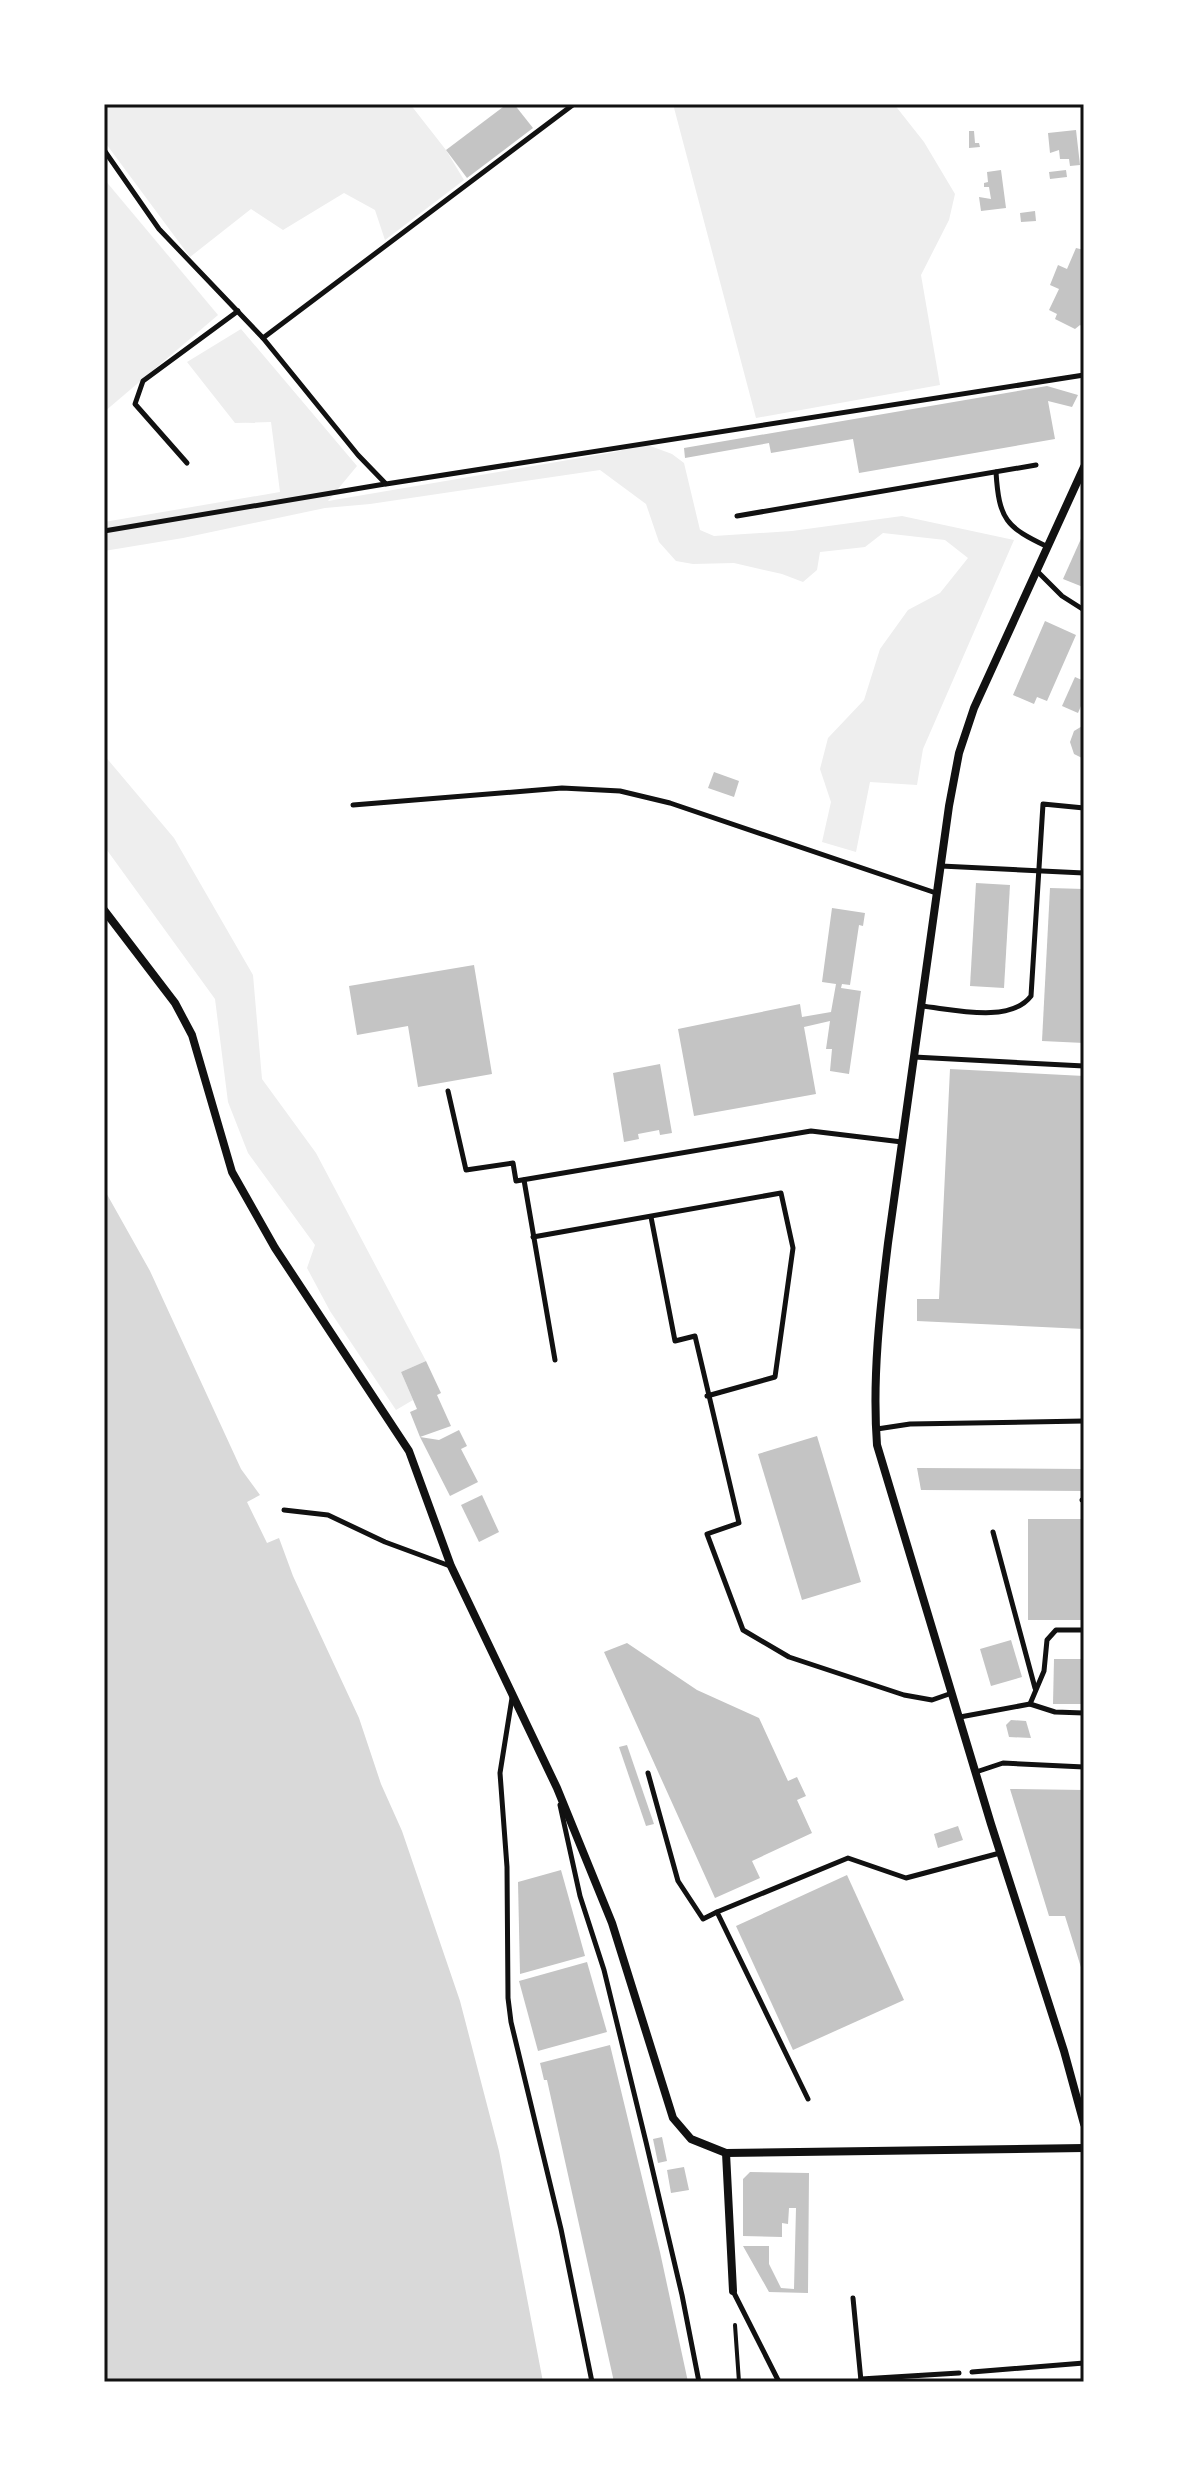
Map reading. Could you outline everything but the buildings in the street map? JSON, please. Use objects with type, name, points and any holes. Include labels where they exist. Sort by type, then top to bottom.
[{"type":"street","points":[[1084,467],[974,708],[964,738],[949,806],[902,1142],[882,1293],[875,1409],[877,1445],[1084,2124]]},
{"type":"street","points":[[104,910],[175,1003],[192,1035],[232,1172],[275,1248],[409,1451],[451,1566],[557,1788],[612,1923],[673,2118],[691,2139],[726,2153],[1084,2148]]},
{"type":"street","points":[[726,2153],[733,2291]]},
{"type":"lane","points":[[263,338],[574,104]]},
{"type":"lane","points":[[104,150],[159,229],[263,338],[358,455],[386,484]]},
{"type":"lane","points":[[187,463],[135,404],[143,381],[238,311]]},
{"type":"lane","points":[[104,531],[1084,375]]},
{"type":"lane","points":[[737,516],[1036,465]]},
{"type":"lane","points":[[996,472],[997,499],[1011,526],[1018,533],[1049,547]]},
{"type":"lane","points":[[1038,572],[1062,596],[1084,610]]},
{"type":"lane","points":[[353,805],[562,788],[620,791],[670,803],[937,893]]},
{"type":"lane","points":[[921,1006],[1007,1012],[1028,1001],[1031,996],[1043,804],[1084,808]]},
{"type":"lane","points":[[940,866],[1084,873]]},
{"type":"lane","points":[[914,1057],[1084,1066]]},
{"type":"lane","points":[[448,1091],[466,1170],[513,1163],[516,1181],[811,1131],[902,1142]]},
{"type":"lane","points":[[524,1180],[555,1360]]},
{"type":"lane","points":[[533,1237],[781,1193],[793,1248],[775,1377],[707,1396]]},
{"type":"lane","points":[[651,1217],[675,1341],[695,1336],[739,1523],[707,1534],[743,1630],[789,1657],[904,1695],[932,1700],[953,1693]]},
{"type":"lane","points":[[876,1429],[910,1424],[1084,1421]]},
{"type":"lane","points":[[284,1510],[328,1515],[385,1542],[451,1566]]},
{"type":"lane","points":[[993,1532],[1035,1688]]},
{"type":"lane","points":[[1030,1704],[1044,1671],[1047,1640],[1056,1630],[1084,1630]]},
{"type":"lane","points":[[512,1697],[500,1773],[507,1867],[508,1998],[514,2036],[561,2229],[592,2382]]},
{"type":"lane","points":[[960,1717],[1030,1704],[1055,1712],[1084,1713]]},
{"type":"lane","points":[[976,1772],[1003,1763],[1084,1767]]},
{"type":"lane","points":[[648,1773],[678,1881],[703,1919],[848,1858],[906,1878],[1000,1853]]},
{"type":"lane","points":[[557,1788],[580,1896],[604,1970],[646,2142],[699,2382]]},
{"type":"lane","points":[[717,1912],[808,2099]]},
{"type":"lane","points":[[733,2291],[779,2382]]},
{"type":"lane","points":[[853,2298],[861,2381],[959,2373]]},
{"type":"lane","points":[[972,2372],[1084,2363]]},
{"type":"path","points":[[735,2319],[739,2382]]},
{"type":"shaded area","points":[[104,104],[410,104],[446,150],[464,180],[385,240],[375,210],[344,193],[283,230],[251,209],[190,257],[104,141]]},
{"type":"shaded area","points":[[673,104],[894,104],[924,142],[955,194],[949,220],[921,275],[940,385],[756,418]]},
{"type":"shaded area","points":[[104,179],[218,315],[104,412]]},
{"type":"shaded area","points":[[241,329],[357,466],[328,501],[615,452],[645,444],[672,454],[684,463],[700,530],[714,536],[792,531],[902,516],[1014,540],[923,749],[917,785],[870,782],[856,852],[822,842],[831,802],[820,769],[828,738],[864,700],[880,649],[908,610],[940,593],[968,558],[945,540],[883,533],[865,547],[820,552],[817,570],[803,582],[734,563],[693,564],[676,561],[659,542],[646,504],[600,470],[325,508],[104,551],[104,522],[280,492],[271,422],[235,423],[187,362]]},
{"type":"shaded area","points":[[104,755],[174,838],[253,975],[262,1079],[316,1153],[426,1361],[401,1372],[413,1400],[396,1410],[330,1311],[307,1268],[315,1245],[248,1153],[228,1102],[215,999],[104,846]]},
{"type":"shaded area","points":[[104,1189],[150,1271],[241,1469],[260,1495],[247,1502],[267,1543],[279,1538],[293,1576],[359,1718],[381,1784],[402,1831],[460,2001],[499,2151],[543,2382],[104,2382]]}]
